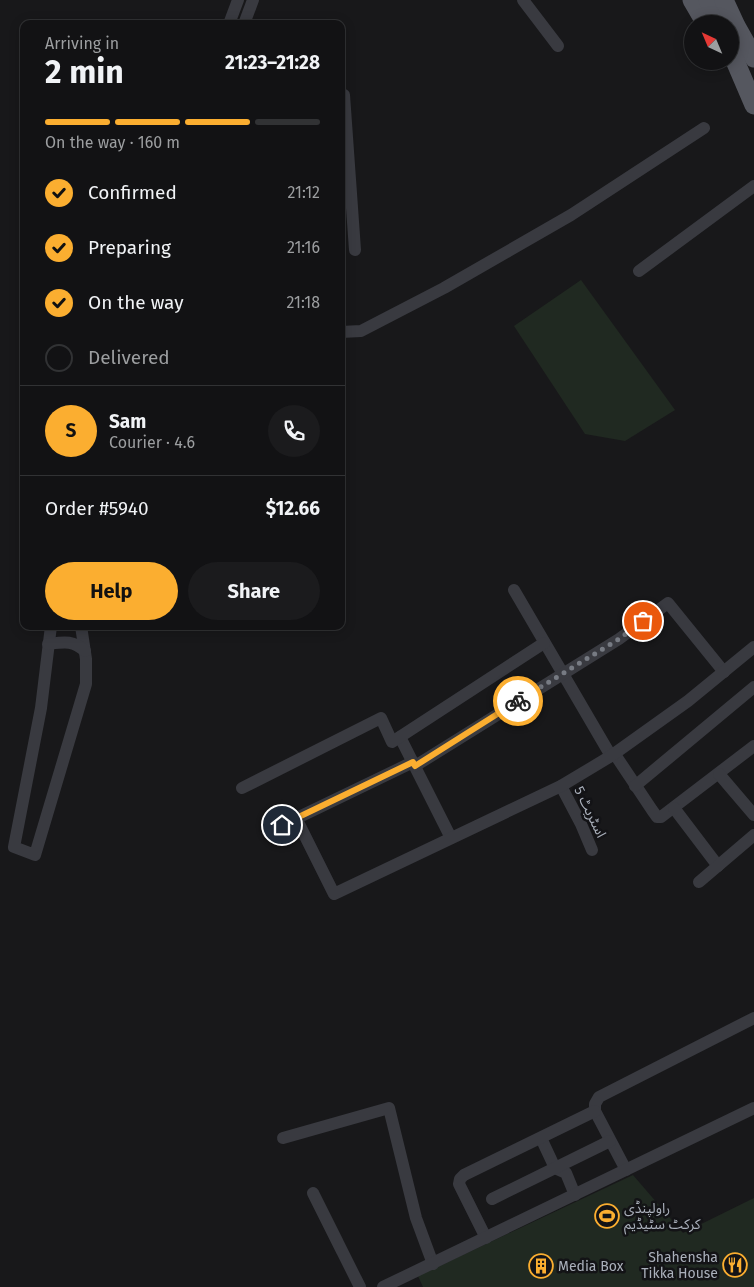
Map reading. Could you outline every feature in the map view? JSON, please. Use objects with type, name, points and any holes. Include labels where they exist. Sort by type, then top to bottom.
[{"type":"main road","points":[[692,0],[701,15]]},
{"type":"main road","points":[[708,0],[715,15]]},
{"type":"main road","points":[[724,0],[754,58]]},
{"type":"main road","points":[[733,0],[754,45]]},
{"type":"main road","points":[[732,70],[754,110]]},
{"type":"main road","points":[[739,70],[754,105]]},
{"type":"street","points":[[230,20],[238,0]]},
{"type":"street","points":[[246,20],[253,0]]},
{"type":"street","points":[[523,0],[558,46]]},
{"type":"street","points":[[345,109],[355,250]]},
{"type":"street","points":[[345,332],[361,332],[444,288],[571,214],[704,128]]},
{"type":"street","points":[[639,271],[754,186]]},
{"type":"street","points":[[514,590],[544,643],[613,755],[657,817],[662,817],[754,746]]},
{"type":"street","points":[[268,832],[414,764],[619,639],[668,603],[724,672]]},
{"type":"street","points":[[50,630],[41,704],[14,847],[34,855],[86,684],[87,673],[82,630]]},
{"type":"street","points":[[48,644],[67,641],[78,644],[85,651]]},
{"type":"street","points":[[242,788],[381,718],[392,742],[544,643]]},
{"type":"street","points":[[296,818],[334,894],[561,786],[613,755],[688,700],[754,647]]},
{"type":"street","points":[[635,786],[754,687]]},
{"type":"street","points":[[400,737],[451,838]]},
{"type":"street","points":[[719,774],[754,815]]},
{"type":"street","name":"اسٹریٹ 5","points":[[561,786],[592,850]]},
{"type":"street","points":[[674,808],[718,866]]},
{"type":"street","points":[[699,882],[754,834]]},
{"type":"street","points":[[626,1170],[595,1111],[595,1104],[599,1098],[754,1018]]},
{"type":"street","points":[[283,1138],[389,1108],[416,1218],[433,1264]]},
{"type":"street","points":[[383,1287],[754,1108]]},
{"type":"street","points":[[486,1238],[459,1184],[460,1179],[464,1175],[595,1111]]},
{"type":"street","points":[[541,1138],[555,1168],[566,1174],[575,1195]]},
{"type":"street","points":[[492,1199],[610,1141]]},
{"type":"street","points":[[313,1193],[360,1287]]},
{"type":"shaded area","points":[[581,280],[675,410],[625,441],[585,434],[514,326]]},
{"type":"shaded area","name":"راولپنڈی کرکٹ سٹیڈیم","points":[[633,1175],[683,1233],[754,1198],[754,1287],[423,1287],[418,1276]]},
{"type":"way so far","points":[[518,701],[619,639],[643,621]]},
{"type":"place","name":"راولپنڈی کرکٹ سٹیڈیم","points":[[607,1216]]},
{"type":"place","name":"Shahensha Tikka House","points":[[735,1265]]},
{"type":"place","name":"Media Box","points":[[541,1266]]},
{"type":"route","points":[[282,825],[413,762],[415,766],[518,701]]}]
